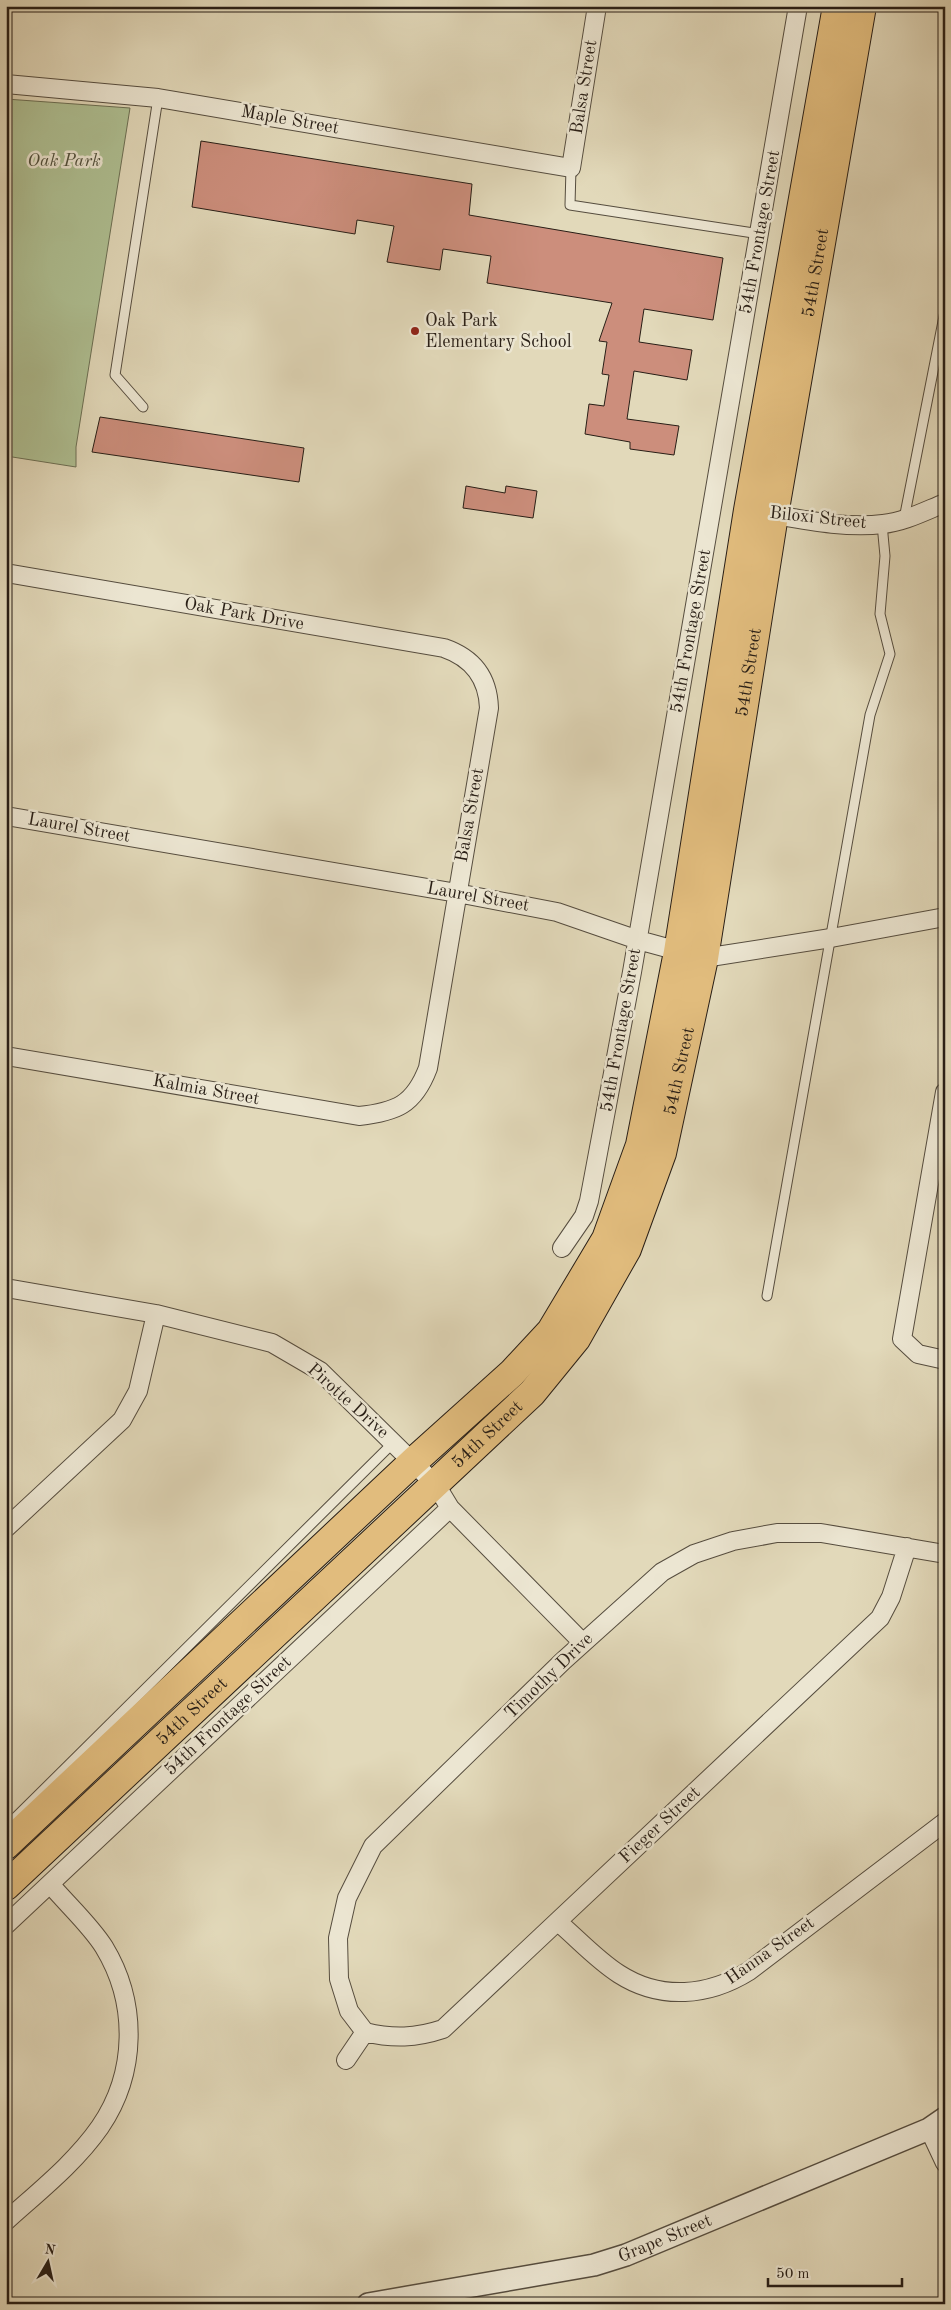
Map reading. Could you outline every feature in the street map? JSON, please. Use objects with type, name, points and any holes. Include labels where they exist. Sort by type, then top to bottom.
[{"type":"main road","name":"54th Street","points":[[6,1886],[532,1393],[576,1339],[627,1249],[662,1153],[704,958],[761,512],[837,6]]},
{"type":"main road","name":"54th Street","points":[[6,1845],[413,1462],[512,1374],[552,1331],[606,1239],[640,1145],[761,512],[861,6]]},
{"type":"street","name":"Balsa Street","points":[[571,168],[597,6]]},
{"type":"street","name":"54th Frontage Street","points":[[562,1248],[584,1216],[589,1201],[638,940],[798,6]]},
{"type":"street","name":"Maple Street","points":[[6,84],[158,98],[571,168]]},
{"type":"street","name":"Biloxi Street","points":[[761,512],[834,523],[882,524],[904,520],[945,503]]},
{"type":"street","name":"Oak Park Drive","points":[[6,573],[444,648],[456,652],[476,668]]},
{"type":"street","name":"Balsa Street","points":[[404,1105],[419,1087],[428,1068],[489,708],[486,687],[476,668]]},
{"type":"street","name":"Laurel Street","points":[[6,816],[457,892],[557,912],[638,940],[704,958],[831,938],[945,916]]},
{"type":"street","name":"Kalmia Street","points":[[6,1056],[359,1116],[386,1114],[404,1105]]},
{"type":"street","points":[[945,1092],[902,1339],[918,1354],[945,1360]]},
{"type":"street","name":"Pirotte Drive","points":[[6,1288],[156,1314],[272,1342],[320,1371],[436,1485],[450,1508],[583,1642]]},
{"type":"street","points":[[6,1528],[122,1420],[138,1391],[156,1314]]},
{"type":"street","name":"54th Frontage Street","points":[[6,1925],[450,1508]]},
{"type":"street","name":"Timothy Drive","points":[[365,2032],[349,2012],[339,1979],[338,1938],[347,1898],[373,1846],[583,1642],[662,1572],[694,1554],[733,1541],[777,1533],[813,1532],[945,1554]]},
{"type":"street","name":"Fieger Street","points":[[365,2032],[397,2038],[414,2037],[443,2029],[880,1618],[891,1597],[907,1547]]},
{"type":"street","name":"Hanna Street","points":[[558,1922],[605,1964],[635,1983],[669,1992],[704,1990],[728,1983],[749,1970],[945,1822]]},
{"type":"street","points":[[6,2221],[65,2167],[100,2127],[116,2098],[127,2058],[128,2017],[120,1979],[103,1945],[50,1884]]},
{"type":"street","points":[[346,2060],[365,2032]]},
{"type":"street","points":[[937,2123],[945,2163]]},
{"type":"street","name":"Grape Street","points":[[370,2304],[594,2265],[626,2255],[937,2123]]},
{"type":"lane","points":[[143,407],[115,375],[158,98]]},
{"type":"lane","points":[[571,168],[570,205],[760,234]]},
{"type":"lane","points":[[904,520],[945,311]]},
{"type":"lane","points":[[767,1296],[870,715],[890,654],[880,614],[885,556],[882,524]]},
{"type":"lane","points":[[6,1827],[394,1442]]},
{"type":"green space","name":"Oak Park","points":[[6,99],[130,108],[76,447],[76,467],[6,456]]},
{"type":"building","points":[[201,141],[472,184],[469,215],[723,258],[713,320],[644,309],[639,342],[692,350],[687,380],[634,371],[627,419],[679,426],[674,455],[630,449],[630,442],[585,434],[589,404],[604,406],[609,375],[602,374],[607,342],[599,341],[612,303],[487,283],[491,256],[443,249],[440,270],[387,262],[394,226],[357,220],[355,234],[192,207]]},
{"type":"building","points":[[100,417],[304,448],[299,482],[92,452]]},
{"type":"building","points":[[466,486],[505,493],[506,486],[537,491],[533,518],[463,508]]},
{"type":"place","name":"Oak Park Elementary School","points":[[415,331]]}]
